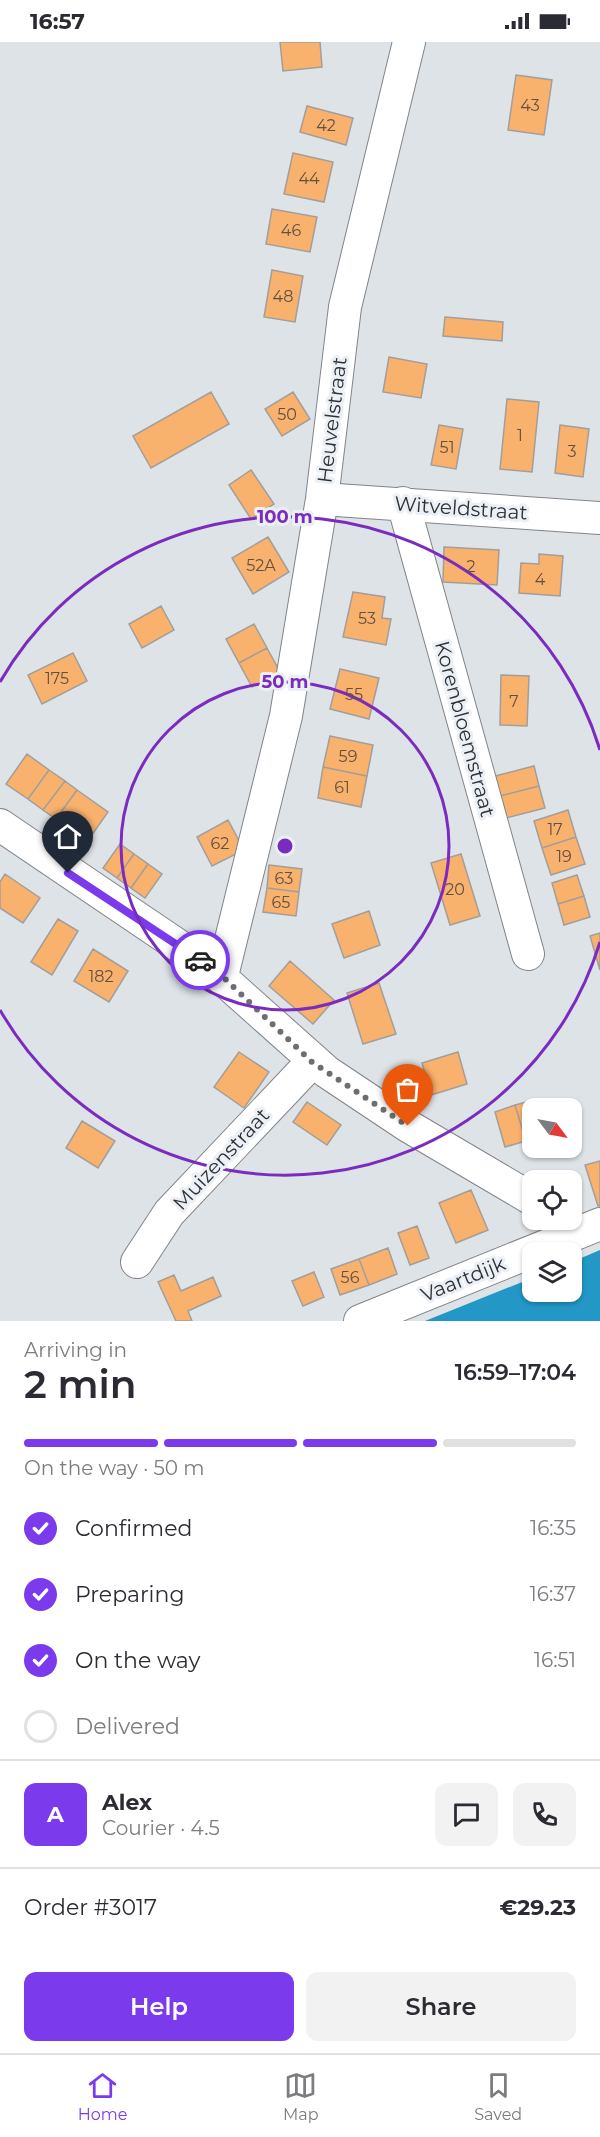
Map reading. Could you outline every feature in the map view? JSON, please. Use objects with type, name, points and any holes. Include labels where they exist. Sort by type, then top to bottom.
[{"type":"street","name":"Heuvelstraat","points":[[222,976],[286,716],[322,499],[345,307],[410,42]]},
{"type":"street","name":"Witveldstraat","points":[[322,499],[600,518]]},
{"type":"street","name":"Korenbloemstraat","points":[[403,503],[528,954]]},
{"type":"street","points":[[0,825],[222,976],[312,1062],[408,1126],[522,1193]]},
{"type":"street","name":"Muizenstraat","points":[[136,1262],[169,1214],[312,1062]]},
{"type":"street","name":"Vaartdijk","points":[[360,1321],[584,1225]]},
{"type":"water","points":[[600,1250],[600,1321],[425,1321],[522,1282],[522,1302],[582,1302],[582,1258]]},
{"type":"building","points":[[280,42],[320,42],[322,67],[283,71]]},
{"type":"building","points":[[516,75],[552,80],[544,135],[508,130]]},
{"type":"building","points":[[307,106],[353,118],[346,145],[300,132]]},
{"type":"building","points":[[293,153],[333,162],[324,202],[284,194]]},
{"type":"building","points":[[272,209],[317,217],[310,252],[266,244]]},
{"type":"building","points":[[272,270],[303,276],[295,322],[264,317]]},
{"type":"building","points":[[445,317],[503,322],[502,341],[443,336]]},
{"type":"building","points":[[389,357],[427,364],[421,398],[383,392]]},
{"type":"building","points":[[211,392],[229,424],[151,468],[133,436]]},
{"type":"building","points":[[293,392],[310,419],[282,436],[265,409]]},
{"type":"building","points":[[507,399],[539,402],[532,472],[500,469]]},
{"type":"building","points":[[439,425],[463,429],[456,469],[431,465]]},
{"type":"building","points":[[560,425],[589,429],[583,477],[555,473]]},
{"type":"building","points":[[251,470],[274,504],[251,519],[229,485]]},
{"type":"building","points":[[268,537],[289,572],[253,594],[232,558]]},
{"type":"building","points":[[444,547],[499,550],[497,585],[443,582]]},
{"type":"building","points":[[539,554],[563,556],[560,596],[519,593],[521,563],[539,564]]},
{"type":"building","points":[[353,592],[385,597],[382,618],[391,619],[386,645],[343,637]]},
{"type":"building","points":[[161,606],[174,630],[142,648],[129,624]]},
{"type":"building","points":[[254,624],[267,648],[239,663],[226,639]]},
{"type":"building","points":[[267,648],[280,672],[252,687],[239,663]]},
{"type":"building","points":[[73,653],[87,681],[42,704],[28,675]]},
{"type":"building","points":[[340,669],[379,678],[369,719],[330,709]]},
{"type":"building","points":[[501,675],[529,676],[527,726],[500,725]]},
{"type":"building","points":[[330,736],[373,745],[367,776],[323,767]]},
{"type":"building","points":[[27,754],[49,770],[28,799],[6,784]]},
{"type":"building","points":[[534,766],[539,786],[500,796],[495,776]]},
{"type":"building","points":[[323,767],[367,776],[361,807],[318,798]]},
{"type":"building","points":[[49,770],[65,781],[43,810],[28,799]]},
{"type":"building","points":[[65,781],[77,790],[56,819],[43,810]]},
{"type":"building","points":[[539,786],[545,808],[506,818],[500,796]]},
{"type":"building","points":[[77,790],[108,812],[87,842],[56,819]]},
{"type":"building","points":[[568,810],[576,837],[542,848],[534,821]]},
{"type":"building","points":[[228,820],[244,850],[212,866],[197,837]]},
{"type":"building","points":[[576,837],[585,864],[551,875],[542,848]]},
{"type":"building","points":[[120,844],[134,854],[117,878],[103,868]]},
{"type":"building","points":[[134,854],[148,864],[131,888],[117,878]]},
{"type":"building","points":[[461,854],[480,916],[450,925],[431,863]]},
{"type":"building","points":[[148,864],[162,874],[145,898],[131,888]]},
{"type":"building","points":[[269,865],[302,869],[299,892],[267,888]]},
{"type":"building","points":[[5,874],[40,898],[23,923],[0,908],[0,882]]},
{"type":"building","points":[[577,875],[584,896],[558,904],[552,883]]},
{"type":"building","points":[[267,888],[299,892],[296,916],[263,912]]},
{"type":"building","points":[[584,896],[590,917],[564,925],[558,904]]},
{"type":"building","points":[[369,911],[380,945],[344,958],[332,924]]},
{"type":"building","points":[[58,919],[78,931],[52,975],[31,962]]},
{"type":"building","points":[[600,933],[600,970],[590,936]]},
{"type":"building","points":[[93,949],[128,971],[109,1002],[74,981]]},
{"type":"building","points":[[290,961],[334,1000],[313,1024],[269,986]]},
{"type":"building","points":[[379,983],[396,1034],[363,1044],[347,993]]},
{"type":"building","points":[[239,1052],[269,1072],[244,1108],[214,1087]]},
{"type":"building","points":[[458,1052],[467,1084],[431,1095],[422,1063]]},
{"type":"building","points":[[307,1102],[341,1125],[327,1145],[293,1122]]},
{"type":"building","points":[[522,1103],[522,1128],[515,1105]]},
{"type":"building","points":[[515,1105],[522,1128],[522,1142],[505,1147],[495,1112]]},
{"type":"building","points":[[82,1121],[115,1141],[98,1168],[66,1148]]},
{"type":"building","points":[[600,1161],[600,1206],[598,1206],[585,1165]]},
{"type":"building","points":[[471,1190],[488,1230],[456,1243],[439,1203]]},
{"type":"building","points":[[417,1226],[429,1258],[410,1265],[398,1233]]},
{"type":"building","points":[[388,1248],[397,1274],[369,1285],[359,1259]]},
{"type":"building","points":[[359,1259],[369,1285],[340,1295],[331,1269]]},
{"type":"building","points":[[314,1272],[324,1297],[303,1306],[292,1281]]},
{"type":"building","points":[[174,1275],[181,1291],[213,1277],[221,1296],[188,1311],[192,1321],[176,1321],[158,1282]]},
{"type":"way so far","points":[[200,960],[222,976],[312,1062],[408,1126]]},
{"type":"route","points":[[68,873],[200,960]]}]
